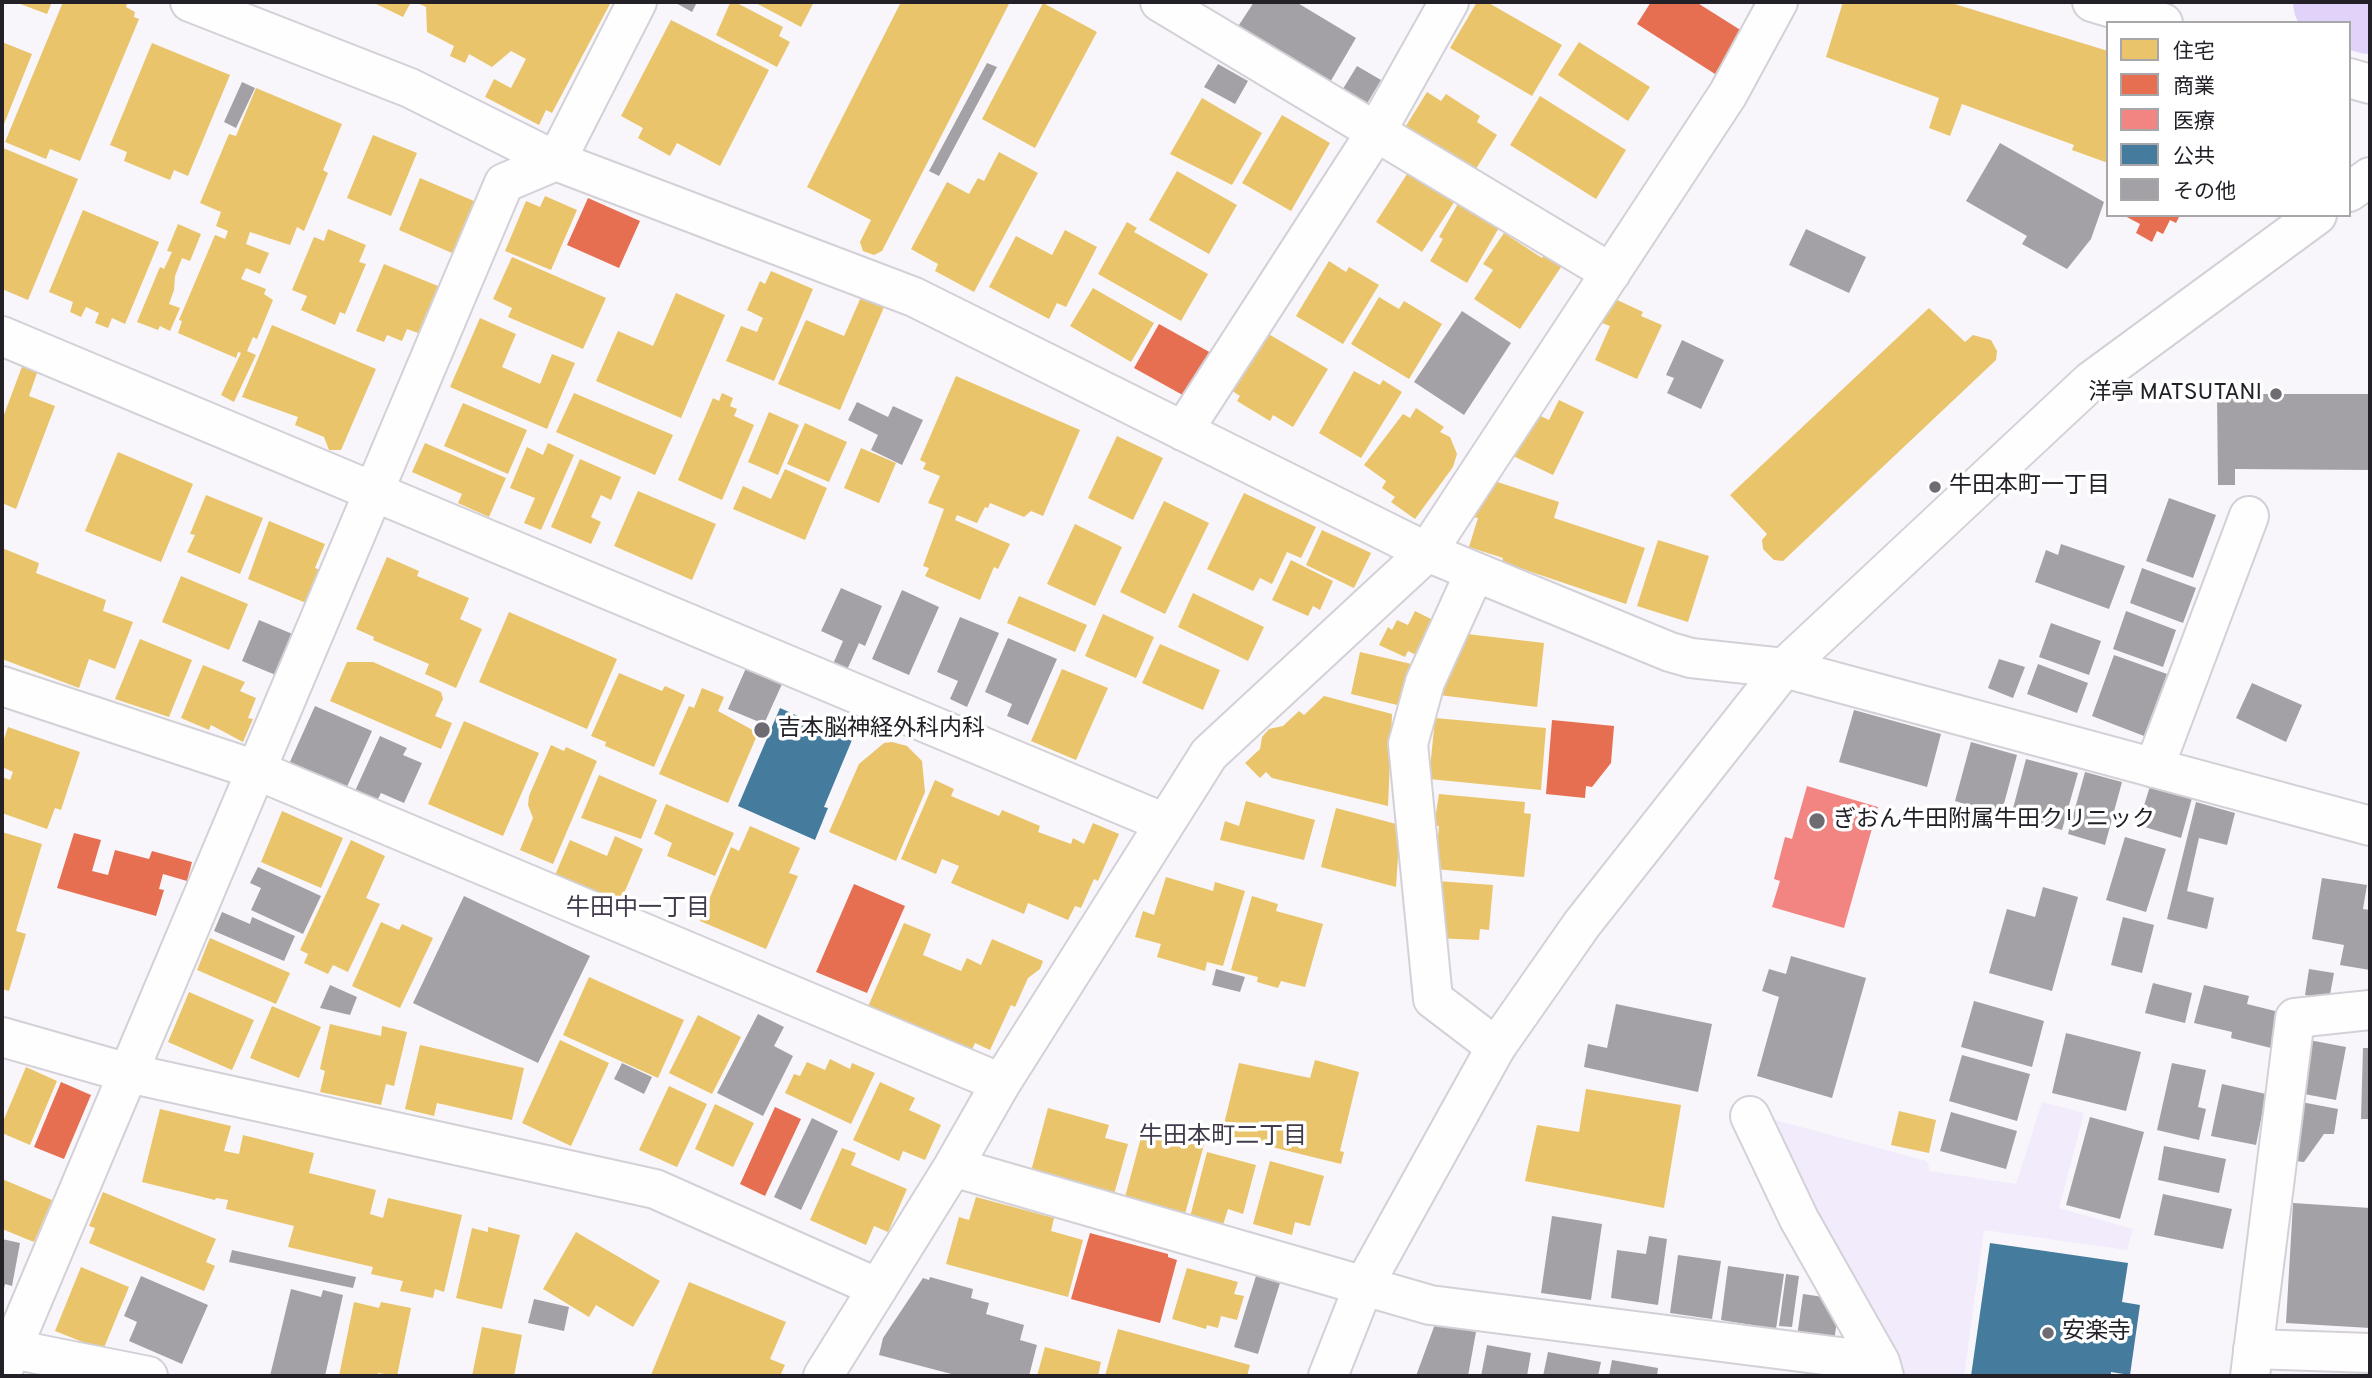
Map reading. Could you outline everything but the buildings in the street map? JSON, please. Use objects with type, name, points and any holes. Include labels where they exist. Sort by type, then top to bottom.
[{"type":"street","points":[[190,2],[410,88],[556,161],[915,297],[1427,552],[1670,652],[1691,658],[1784,667],[2370,827]]},
{"type":"street","points":[[148,1376],[5,1356],[128,1073],[504,183],[556,161],[637,2]]},
{"type":"street","points":[[1160,2],[1611,273]]},
{"type":"street","points":[[1183,431],[1376,132],[1449,2]]},
{"type":"street","points":[[823,1376],[953,1167],[1000,1083],[1209,754],[1427,552],[1728,94],[1778,2]]},
{"type":"street","points":[[2092,2],[2156,21]]},
{"type":"street","points":[[2351,79],[2370,85]]},
{"type":"street","points":[[2351,191],[2370,177]]},
{"type":"street","points":[[1328,1376],[1364,1285],[1496,1047],[1581,924],[1784,667],[2091,381],[2314,217]]},
{"type":"street","points":[[2,336],[375,489],[1165,823]]},
{"type":"street","points":[[2154,768],[2249,516]]},
{"type":"street","points":[[1475,572],[1425,681],[1408,744],[1433,999],[1496,1047]]},
{"type":"street","points":[[2,686],[256,770],[1000,1083]]},
{"type":"street","points":[[2370,1010],[2295,1018],[2251,1363],[2370,1353]]},
{"type":"street","points":[[2,1037],[128,1073],[655,1189],[878,1288]]},
{"type":"street","points":[[1750,1116],[1799,1219],[1882,1369]]},
{"type":"street","points":[[953,1167],[1430,1305],[1882,1369]]},
{"type":"shaded area","points":[[2042,1102],[2084,1113],[2059,1208],[2133,1229],[2127,1250],[1984,1230],[1964,1376],[1901,1376],[1800,1192],[1771,1119],[1927,1161],[1930,1171],[2016,1184]]},
{"type":"waterway","points":[[2335,2],[2370,12]]},
{"type":"place","name":"洋亭 MATSUTANI","points":[[2276,394]]},
{"type":"place","name":"牛田本町一丁目","points":[[1935,487]]},
{"type":"place","name":"吉本脳神経外科内科","points":[[762,730]]},
{"type":"place","name":"ぎおん牛田附属牛田クリニック","points":[[1817,821]]},
{"type":"place","name":"安楽寺","points":[[2048,1333]]},
{"type":"district","name":"牛田中一丁目","points":[[638,910]]},
{"type":"district","name":"牛田本町二丁目","points":[[1223,1138]]}]
